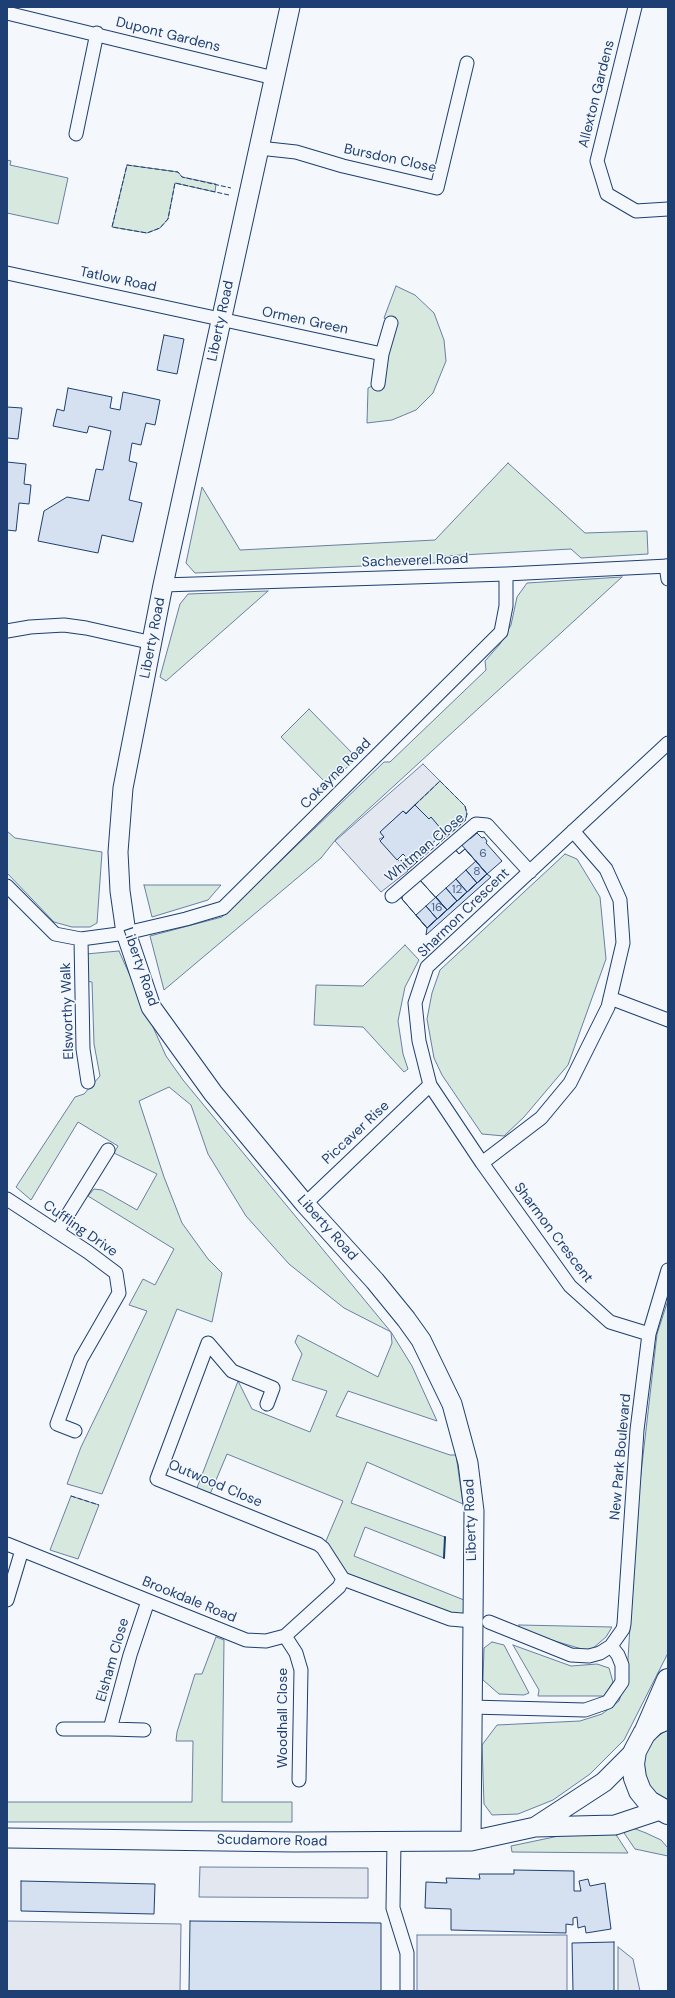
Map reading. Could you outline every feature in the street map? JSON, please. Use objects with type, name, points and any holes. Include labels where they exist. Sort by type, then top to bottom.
[{"type":"highway","points":[[664,1812],[649,1802],[637,1785],[633,1764],[640,1742],[668,1680]]},
{"type":"highway","points":[[640,1742],[654,1724],[668,1718]]},
{"type":"street","name":"Liberty Road","points":[[290,7],[163,585],[153,643],[123,788],[119,820],[118,852],[120,890],[126,933],[151,1007],[214,1093],[305,1204],[375,1281],[406,1319],[421,1340],[452,1404],[468,1463],[474,1511],[481,1622],[471,1707],[471,1842]]},
{"type":"street","name":"Allexton Gardens","points":[[635,7],[597,161],[607,194],[636,210],[668,209]]},
{"type":"street","name":"Dupont Gardens","points":[[7,12],[98,33],[274,78]]},
{"type":"street","points":[[76,134],[98,33]]},
{"type":"street","name":"Bursdon Close","points":[[259,148],[296,152],[343,166],[437,188],[467,63]]},
{"type":"street","name":"Tatlow Road","points":[[7,273],[221,320]]},
{"type":"street","name":"Ormen Green","points":[[221,320],[382,354]]},
{"type":"street","points":[[378,384],[382,354],[391,323]]},
{"type":"street","name":"Sacheverel Road","points":[[163,585],[667,570]]},
{"type":"street","name":"Cokayne Road","points":[[7,886],[54,934],[81,939],[126,933],[186,919],[223,908],[501,632],[506,606],[506,574]]},
{"type":"street","points":[[7,631],[30,627],[64,625],[86,628],[153,643]]},
{"type":"street","name":"Sharmon Crescent","points":[[649,1334],[610,1322],[570,1286],[482,1163],[430,1085],[419,1041],[415,1003],[427,967],[668,743]]},
{"type":"street","name":"Whitman Close","points":[[392,896],[476,824],[487,826],[530,872]]},
{"type":"street","points":[[482,1163],[541,1118],[570,1084],[608,1007],[623,943],[620,900],[606,869],[573,832]]},
{"type":"street","name":"Elsworthy Walk","points":[[81,939],[83,1049],[88,1082]]},
{"type":"street","points":[[610,998],[668,1020]]},
{"type":"street","name":"Piccaver Rise","points":[[305,1204],[430,1085]]},
{"type":"street","points":[[57,1232],[108,1150]]},
{"type":"street","name":"Cuffling Drive","points":[[7,1199],[88,1252],[116,1273],[119,1293],[81,1359],[57,1424],[75,1431]]},
{"type":"street","name":"New Park Boulevard","points":[[481,1622],[571,1655],[589,1656],[600,1653],[611,1646],[623,1629],[637,1430],[649,1334],[668,1270]]},
{"type":"street","name":"Outwood Close","points":[[268,1404],[273,1388],[232,1371],[208,1343],[157,1479],[195,1492],[318,1544],[323,1548],[343,1579]]},
{"type":"street","name":"Brookdale Road","points":[[7,1544],[246,1640],[266,1641],[285,1636],[339,1587],[343,1579]]},
{"type":"street","points":[[7,1600],[22,1550]]},
{"type":"street","points":[[343,1579],[450,1619],[481,1622]]},
{"type":"street","name":"Elsham Close","points":[[110,1729],[130,1655],[148,1601]]},
{"type":"street","name":"Woodhall Close","points":[[285,1636],[296,1653],[300,1670],[299,1780]]},
{"type":"street","points":[[471,1707],[585,1710],[608,1702],[622,1682],[622,1665],[618,1654],[611,1646]]},
{"type":"street","points":[[63,1729],[144,1730]]},
{"type":"street","name":"Scudamore Road","points":[[534,1827],[604,1782],[640,1742]]},
{"type":"street","name":"Scudamore Road","points":[[7,1838],[471,1842],[534,1827],[615,1825],[664,1812]]},
{"type":"street","points":[[394,1842],[394,1908],[407,1953],[407,1991]]},
{"type":"shaded area","points":[[7,160],[11,161],[10,165],[68,178],[58,224],[7,213]]},
{"type":"shaded area","points":[[127,165],[178,172],[182,177],[216,184],[215,192],[175,183],[168,219],[160,228],[147,233],[112,227]]},
{"type":"shaded area","points":[[396,286],[415,295],[434,313],[444,340],[446,361],[433,393],[416,410],[392,420],[367,423],[368,388],[378,383],[391,323],[384,318]]},
{"type":"shaded area","points":[[508,463],[585,533],[647,531],[648,554],[581,558],[571,549],[444,556],[435,563],[195,573],[186,563],[202,487],[240,550],[435,540]]},
{"type":"shaded area","points":[[622,577],[337,838],[321,858],[164,990],[150,936],[222,917],[384,762],[390,762],[486,670],[485,661],[500,644],[511,625],[517,597],[527,583]]},
{"type":"shaded area","points":[[268,591],[166,681],[160,677],[180,604],[188,594]]},
{"type":"shaded area","points":[[309,709],[357,758],[328,785],[281,737]]},
{"type":"shaded area","points":[[423,764],[440,781],[406,813],[403,811],[380,832],[384,837],[379,839],[408,871],[381,892],[335,841]]},
{"type":"shaded area","points":[[440,781],[465,806],[467,814],[465,821],[445,837],[441,832],[442,830],[431,818],[429,819],[415,805]]},
{"type":"shaded area","points":[[7,831],[15,838],[102,852],[97,923],[90,927],[72,927],[54,922],[7,873]]},
{"type":"shaded area","points":[[565,854],[577,859],[600,897],[606,959],[568,1065],[524,1117],[504,1136],[482,1134],[442,1075],[434,1058],[427,1019],[432,993],[440,970]]},
{"type":"shaded area","points":[[144,885],[221,885],[208,900],[152,917]]},
{"type":"shaded area","points":[[405,945],[419,960],[405,987],[398,1021],[403,1054],[408,1069],[404,1072],[363,1027],[314,1025],[316,985],[363,986]]},
{"type":"shaded area","points":[[119,951],[166,1056],[183,1080],[391,1332],[344,1308],[289,1264],[246,1216],[208,1154],[191,1105],[169,1087],[139,1101],[164,1177],[182,1223],[208,1259],[222,1273],[212,1322],[177,1309],[102,1494],[67,1484],[81,1447],[147,1311],[129,1305],[143,1279],[155,1285],[174,1249],[88,1196],[94,1189],[102,1190],[137,1210],[157,1174],[114,1153],[118,1146],[78,1122],[31,1200],[16,1187],[75,1097],[84,1094],[100,1076],[94,1044],[92,982],[85,981],[86,954]]},
{"type":"shaded area","points":[[668,1300],[668,1653],[624,1740],[590,1774],[553,1800],[518,1814],[492,1815],[484,1804],[482,1745],[497,1725],[580,1721],[602,1714],[619,1701],[627,1676],[637,1508],[657,1334]]},
{"type":"shaded area","points":[[391,1332],[412,1366],[437,1421],[348,1391],[336,1416],[450,1455],[456,1455],[463,1504],[367,1462],[351,1503],[445,1537],[444,1558],[365,1527],[354,1556],[469,1602],[473,1621],[343,1579],[323,1548],[343,1501],[227,1454],[208,1499],[195,1493],[238,1381],[252,1409],[310,1432],[327,1391],[292,1380],[302,1354],[295,1342],[298,1335],[378,1377],[392,1343]]},
{"type":"shaded area","points":[[71,1496],[99,1505],[78,1559],[50,1550]]},
{"type":"shaded area","points":[[519,1625],[612,1627],[606,1637],[592,1649],[585,1650],[518,1630]]},
{"type":"shaded area","points":[[216,1637],[224,1640],[222,1802],[292,1802],[292,1822],[7,1822],[7,1802],[192,1802],[193,1741],[176,1741],[177,1732],[195,1674],[202,1674]]},
{"type":"shaded area","points":[[492,1642],[504,1645],[529,1693],[524,1695],[499,1694],[483,1680],[484,1648]]},
{"type":"shaded area","points":[[513,1645],[571,1666],[597,1664],[609,1668],[613,1682],[604,1696],[538,1696],[539,1690]]},
{"type":"shaded area","points":[[668,1729],[668,1803],[653,1792],[646,1780],[643,1766],[646,1752],[653,1740]]},
{"type":"shaded area","points":[[611,1827],[628,1853],[512,1852],[511,1846]]},
{"type":"shaded area","points":[[620,1827],[633,1828],[661,1840],[668,1848],[668,1856],[635,1849]]},
{"type":"shaded area","points":[[200,1867],[368,1868],[368,1898],[199,1897]]},
{"type":"shaded area","points":[[7,1921],[181,1924],[180,1991],[7,1991]]},
{"type":"shaded area","points":[[417,1935],[567,1935],[567,1991],[417,1991]]},
{"type":"shaded area","points":[[618,1947],[633,1959],[640,1991],[618,1991]]},
{"type":"building","points":[[164,335],[184,339],[177,374],[157,370]]},
{"type":"building","points":[[68,388],[112,397],[110,408],[120,410],[123,392],[160,400],[155,425],[146,423],[141,445],[132,443],[129,461],[137,463],[129,500],[142,503],[133,542],[102,535],[98,553],[38,541],[44,511],[67,497],[89,501],[96,469],[103,470],[111,431],[89,426],[87,433],[53,426],[57,409],[64,411]]},
{"type":"building","points":[[7,407],[22,408],[18,439],[7,438]]},
{"type":"building","points":[[7,462],[26,464],[24,484],[31,485],[29,504],[19,503],[16,531],[7,530]]},
{"type":"building","points":[[415,805],[429,819],[431,817],[442,830],[436,836],[438,838],[416,858],[413,855],[408,859],[403,854],[397,860],[380,841],[384,837],[380,832],[403,811],[406,814]]},
{"type":"building","points":[[477,833],[482,838],[484,837],[487,841],[486,843],[502,861],[487,874],[460,843],[467,836],[470,839]]},
{"type":"building","points":[[454,848],[459,854],[465,849],[487,874],[427,928],[402,899],[402,895]]},
{"type":"building","points":[[454,848],[459,854],[465,849],[487,874],[447,910],[419,879]]},
{"type":"building","points":[[414,859],[417,862],[408,870],[401,863],[404,860],[408,865]]},
{"type":"building","points":[[476,861],[487,874],[477,883],[466,870]]},
{"type":"building","points":[[466,870],[477,883],[467,892],[456,879]]},
{"type":"building","points":[[487,874],[491,877],[426,935],[427,928]]},
{"type":"building","points":[[419,879],[447,910],[427,928],[402,899],[402,895]]},
{"type":"building","points":[[456,879],[467,892],[457,901],[446,888]]},
{"type":"building","points":[[446,888],[457,901],[447,910],[436,897]]},
{"type":"building","points":[[436,897],[447,910],[437,919],[426,906]]},
{"type":"building","points":[[426,906],[437,919],[427,928],[416,915]]},
{"type":"building","points":[[514,1870],[574,1871],[574,1891],[581,1891],[579,1881],[588,1879],[590,1886],[605,1883],[611,1929],[586,1933],[585,1926],[578,1928],[577,1917],[573,1918],[573,1925],[566,1924],[566,1933],[451,1930],[451,1909],[425,1908],[426,1882],[447,1883],[446,1878],[480,1879],[479,1874],[514,1874]]},
{"type":"building","points":[[21,1881],[155,1884],[154,1914],[21,1911]]},
{"type":"building","points":[[190,1921],[381,1923],[381,1991],[189,1991]]},
{"type":"building","points":[[614,1942],[614,1991],[573,1991],[572,1943]]},
{"type":"fence","points":[[229,195],[175,183],[168,219],[160,228],[147,233],[112,227],[127,165],[178,172],[182,177],[231,188]]},
{"type":"fence","points":[[415,805],[440,781],[465,806],[467,814],[465,821],[417,862]]},
{"type":"fence","points":[[71,1496],[99,1505]]},
{"type":"wall","points":[[444,1558],[445,1537]]}]
